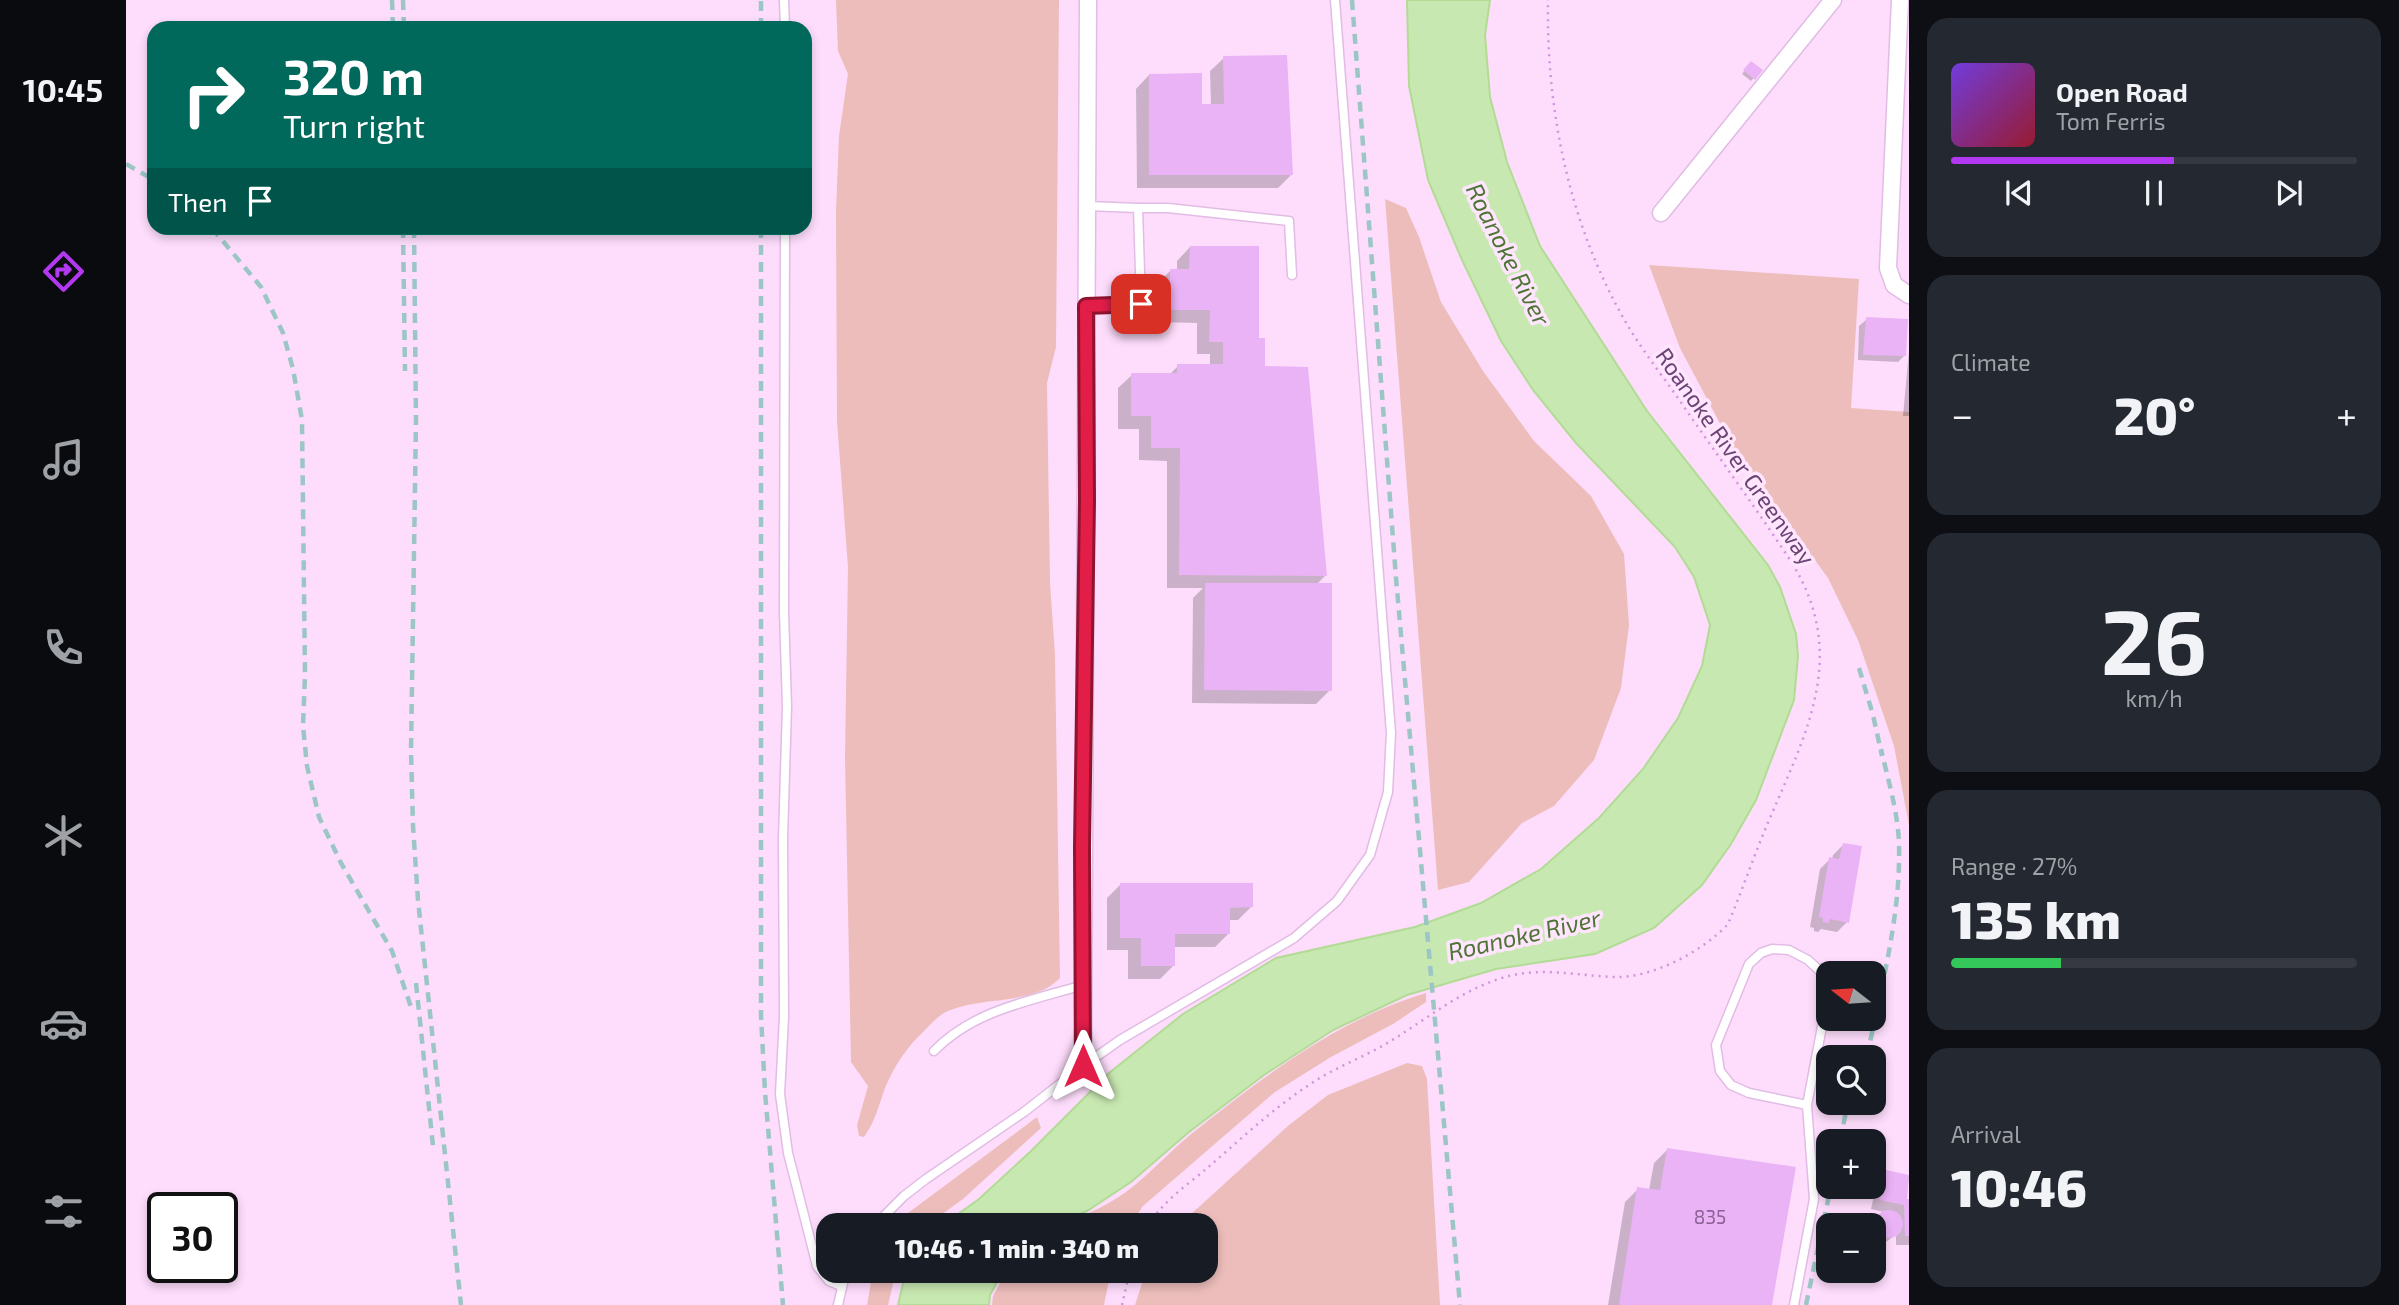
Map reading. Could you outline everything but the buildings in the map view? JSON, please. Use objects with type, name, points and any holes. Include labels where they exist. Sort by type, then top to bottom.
[{"type":"street","points":[[1083,1066],[1088,0]]},
{"type":"street","points":[[1661,213],[1833,0]]},
{"type":"street","points":[[1900,0],[1888,268],[1894,285],[1909,295]]},
{"type":"lane","points":[[784,0],[785,21]]},
{"type":"lane","points":[[887,1213],[926,1178],[1024,1112],[1130,1034],[1294,938],[1338,901],[1370,855],[1388,792],[1391,733],[1335,0]]},
{"type":"lane","points":[[1087,206],[1168,208],[1289,222],[1292,275]]},
{"type":"lane","points":[[1086,306],[1141,304],[1138,208]]},
{"type":"lane","points":[[785,235],[784,612],[787,706],[783,839],[784,1017],[780,1094],[788,1153],[817,1266],[828,1281],[841,1286]]},
{"type":"lane","points":[[1794,1305],[1814,1199],[1807,1105],[1827,988],[1822,972],[1808,960],[1789,950],[1772,948],[1761,953],[1749,964],[1716,1045],[1720,1071],[1731,1085],[1749,1093],[1807,1105]]},
{"type":"lane","points":[[934,1051],[959,1029],[980,1017],[1083,985]]},
{"type":"lane","points":[[838,1305],[842,1283]]},
{"type":"path","name":"Roanoke River Greenway","points":[[1160,1213],[1178,1193],[1307,1086],[1331,1070],[1385,1044],[1477,987],[1511,976],[1553,971],[1617,977],[1653,970],[1713,940],[1728,924],[1810,719],[1821,667],[1820,636],[1805,584],[1632,332],[1602,274],[1578,214],[1555,122],[1549,72],[1548,0]]},
{"type":"path","points":[[1122,1305],[1127,1283]]},
{"type":"shaded area","points":[[836,0],[1059,0],[1056,347],[1047,383],[1060,978],[1035,993],[973,1004],[939,1017],[912,1044],[897,1065],[864,1137],[859,1136],[857,1125],[868,1086],[851,1062],[845,758],[848,567],[837,421],[836,211],[839,136],[848,74],[838,51]]},
{"type":"shaded area","points":[[1385,199],[1406,208],[1441,302],[1483,371],[1534,441],[1591,496],[1624,554],[1629,625],[1621,688],[1594,760],[1554,806],[1522,823],[1469,882],[1438,890]]},
{"type":"shaded area","points":[[1649,265],[1859,279],[1851,408],[1909,412],[1909,825],[1894,746],[1858,640],[1828,578],[1732,446],[1680,348]]},
{"type":"shaded area","points":[[1426,993],[1426,1002],[1393,1024],[1331,1057],[1275,1092],[1138,1213],[1088,1213],[1127,1191],[1190,1135],[1272,1072],[1331,1035],[1393,1004]]},
{"type":"shaded area","points":[[1407,1063],[1422,1066],[1427,1079],[1440,1305],[1135,1305],[1142,1283],[1218,1283],[1218,1213],[1192,1213],[1289,1125],[1328,1095]]},
{"type":"shaded area","points":[[1037,1117],[1041,1128],[963,1199],[944,1213],[908,1213]]},
{"type":"shaded area","points":[[871,1283],[893,1283],[888,1305],[867,1305]]},
{"type":"shaded area","points":[[1000,1283],[1109,1283],[1104,1305],[992,1305],[993,1296]]},
{"type":"water","name":"Roanoke River","points":[[1407,0],[1490,0],[1485,35],[1490,97],[1507,162],[1540,246],[1647,411],[1768,565],[1780,587],[1796,634],[1798,656],[1794,700],[1756,800],[1731,844],[1702,885],[1654,928],[1595,954],[1496,969],[1407,995],[1333,1030],[1264,1075],[1189,1132],[1131,1182],[1087,1211],[960,1213],[979,1199],[1031,1151],[1109,1073],[1183,1014],[1276,958],[1415,927],[1481,903],[1541,869],[1599,818],[1643,769],[1678,718],[1702,666],[1710,625],[1694,577],[1675,547],[1576,443],[1533,390],[1501,341],[1428,180],[1409,86]]},
{"type":"water","points":[[903,1283],[996,1283],[990,1295],[989,1305],[898,1305]]},
{"type":"railway","points":[[392,0],[393,21]]},
{"type":"railway","points":[[403,0],[404,21]]},
{"type":"railway","points":[[761,0],[761,21]]},
{"type":"railway","points":[[1352,0],[1396,578],[1460,1305]]},
{"type":"railway","points":[[126,164],[147,176]]},
{"type":"railway","points":[[218,235],[261,287],[283,333],[302,420],[305,675],[303,726],[307,766],[319,817],[341,863],[392,951],[412,1010]]},
{"type":"railway","points":[[403,235],[405,371]]},
{"type":"railway","points":[[414,235],[416,420],[411,751],[413,826],[418,900],[461,1305]]},
{"type":"railway","points":[[761,235],[761,1016],[783,1305]]},
{"type":"railway","points":[[1859,668],[1882,756]]},
{"type":"railway","points":[[1869,1045],[1889,951],[1899,871],[1897,820],[1881,749]]},
{"type":"railway","points":[[416,983],[433,1146]]},
{"type":"railway","points":[[1842,1129],[1845,1115]]},
{"type":"railway","points":[[1806,1305],[1828,1199]]},
{"type":"route","points":[[1083,1066],[1086,306],[1141,304]]}]
